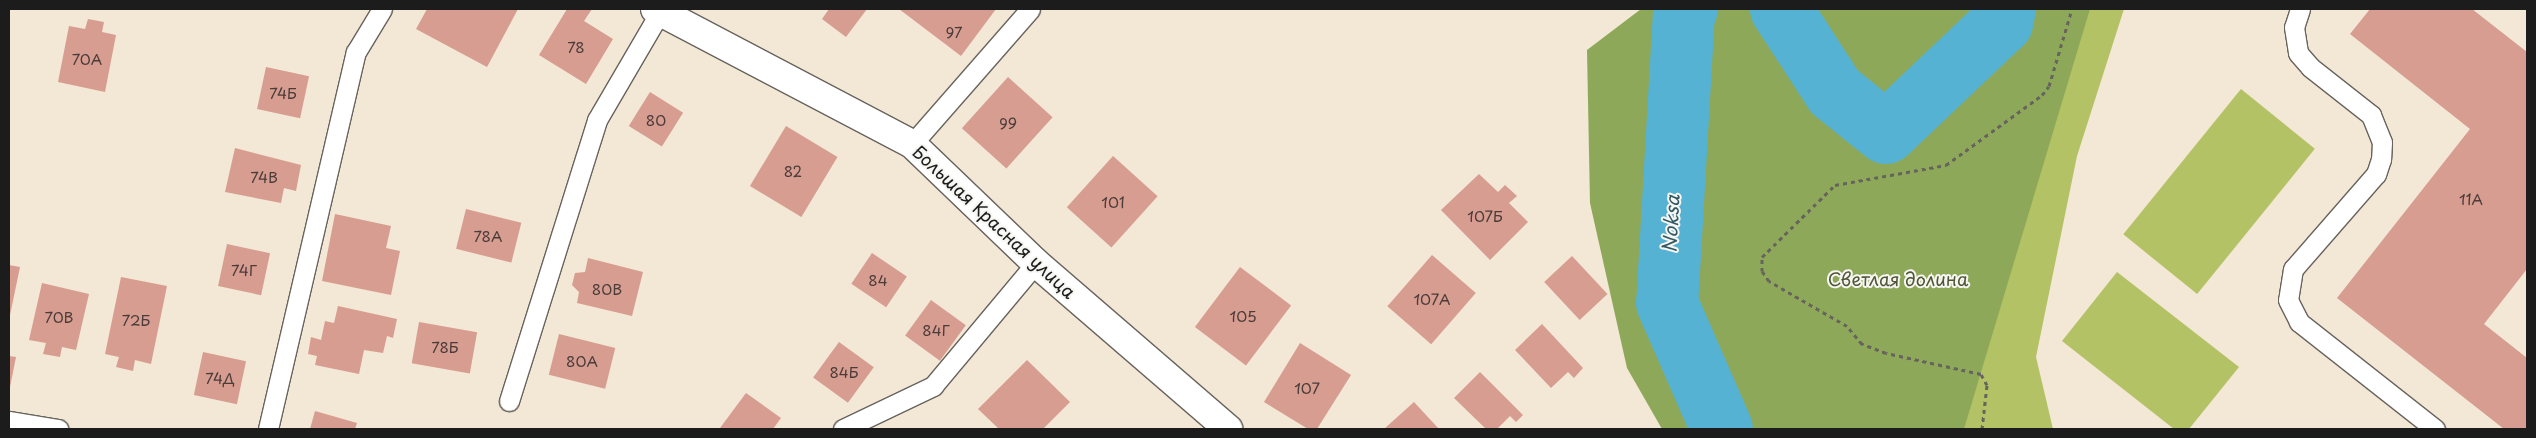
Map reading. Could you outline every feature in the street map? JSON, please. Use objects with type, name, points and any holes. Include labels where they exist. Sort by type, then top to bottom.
[{"type":"street","name":"Большая Красная улица","points":[[658,10],[912,144],[1036,262],[1228,429]]},
{"type":"lane","points":[[268,429],[356,52],[382,9]]},
{"type":"lane","points":[[912,144],[1030,9]]},
{"type":"lane","points":[[2300,9],[2294,27],[2298,53],[2310,67],[2371,115],[2378,128],[2382,150],[2376,174],[2293,269],[2288,300],[2299,322],[2435,429]]},
{"type":"lane","points":[[509,401],[597,120],[658,10]]},
{"type":"lane","points":[[843,429],[933,386],[1036,262]]},
{"type":"lane","points":[[9,421],[58,429]]},
{"type":"path","points":[[1982,429],[1987,385],[1981,374],[1886,353],[1862,344],[1847,326],[1768,281],[1762,271],[1762,257],[1835,185],[1946,165],[2042,95],[2049,86],[2072,9]]},
{"type":"green space","points":[[1641,9],[2090,9],[1964,429],[1662,429],[1627,368],[1590,203],[1587,50]]},
{"type":"green space","name":"Светлая долина","points":[[1919,9],[2124,9],[2077,156],[2036,357],[2053,429],[1766,429]]},
{"type":"green space","points":[[2241,89],[2315,149],[2197,294],[2123,234]]},
{"type":"green space","points":[[2117,272],[2239,367],[2189,429],[2174,429],[2062,341]]},
{"type":"building","points":[[427,9],[518,9],[487,67],[416,29]]},
{"type":"building","points":[[567,9],[592,9],[584,21],[613,39],[586,84],[539,55]]},
{"type":"building","points":[[829,9],[867,9],[846,37],[822,19]]},
{"type":"building","points":[[899,9],[996,9],[961,56]]},
{"type":"building","points":[[2370,9],[2472,9],[2527,52],[2527,269],[2484,324],[2527,358],[2527,429],[2504,429],[2337,298],[2470,129],[2350,34]]},
{"type":"building","points":[[88,19],[104,22],[102,32],[116,35],[105,92],[58,82],[69,26],[85,29]]},
{"type":"building","points":[[266,67],[309,76],[300,118],[257,109]]},
{"type":"building","points":[[1008,77],[1053,117],[1006,168],[962,128]]},
{"type":"building","points":[[650,92],[683,113],[662,147],[629,126]]},
{"type":"building","points":[[786,126],[837,157],[801,217],[750,186]]},
{"type":"building","points":[[235,148],[301,165],[296,191],[284,188],[281,203],[225,192]]},
{"type":"building","points":[[1113,156],[1158,196],[1111,247],[1067,207]]},
{"type":"building","points":[[1479,174],[1498,192],[1505,185],[1517,196],[1509,203],[1528,222],[1490,260],[1441,210]]},
{"type":"building","points":[[466,209],[521,223],[511,263],[456,249]]},
{"type":"building","points":[[335,214],[391,226],[386,248],[400,251],[391,295],[322,281]]},
{"type":"building","points":[[227,244],[270,253],[261,295],[218,286]]},
{"type":"building","points":[[872,253],[907,276],[886,307],[851,284]]},
{"type":"building","points":[[1432,255],[1476,293],[1431,344],[1387,306]]},
{"type":"building","points":[[1572,256],[1607,294],[1580,320],[1544,282]]},
{"type":"building","points":[[588,258],[643,272],[632,316],[577,303],[579,292],[572,285],[575,273],[585,272]]},
{"type":"building","points":[[9,265],[20,267],[10,315],[9,315]]},
{"type":"building","points":[[1240,267],[1291,306],[1246,365],[1195,327]]},
{"type":"building","points":[[121,277],[167,286],[151,364],[135,360],[133,371],[116,367],[119,357],[105,354]]},
{"type":"building","points":[[42,283],[89,294],[76,350],[62,347],[60,357],[43,354],[46,343],[29,340]]},
{"type":"building","points":[[931,300],[966,325],[940,361],[905,336]]},
{"type":"building","points":[[338,306],[397,319],[393,338],[387,336],[383,353],[364,350],[359,374],[315,365],[317,356],[308,354],[311,337],[321,340],[325,321],[334,323]]},
{"type":"building","points":[[419,322],[477,332],[470,374],[412,363]]},
{"type":"building","points":[[1542,324],[1583,368],[1574,378],[1568,372],[1551,388],[1515,350]]},
{"type":"building","points":[[559,334],[615,348],[605,389],[549,375]]},
{"type":"building","points":[[839,342],[874,367],[848,403],[813,378]]},
{"type":"building","points":[[1300,343],[1351,375],[1317,429],[1308,429],[1264,402]]},
{"type":"building","points":[[203,352],[246,361],[237,404],[194,395]]},
{"type":"building","points":[[9,356],[16,357],[10,387],[9,387]]},
{"type":"building","points":[[1027,360],[1070,402],[1043,429],[999,429],[978,409]]},
{"type":"building","points":[[1480,372],[1523,415],[1516,422],[1510,416],[1497,429],[1486,429],[1454,398]]},
{"type":"building","points":[[746,393],[781,418],[773,429],[720,428]]},
{"type":"building","points":[[1414,402],[1439,429],[1384,429]]},
{"type":"building","points":[[315,411],[357,423],[355,429],[310,429]]},
{"type":"waterway","name":"Noksa","points":[[1687,9],[1684,12],[1667,303],[1722,429]]},
{"type":"waterway","name":"Noksa","points":[[1781,9],[1835,92],[1886,133],[2002,23],[2005,9]]}]
